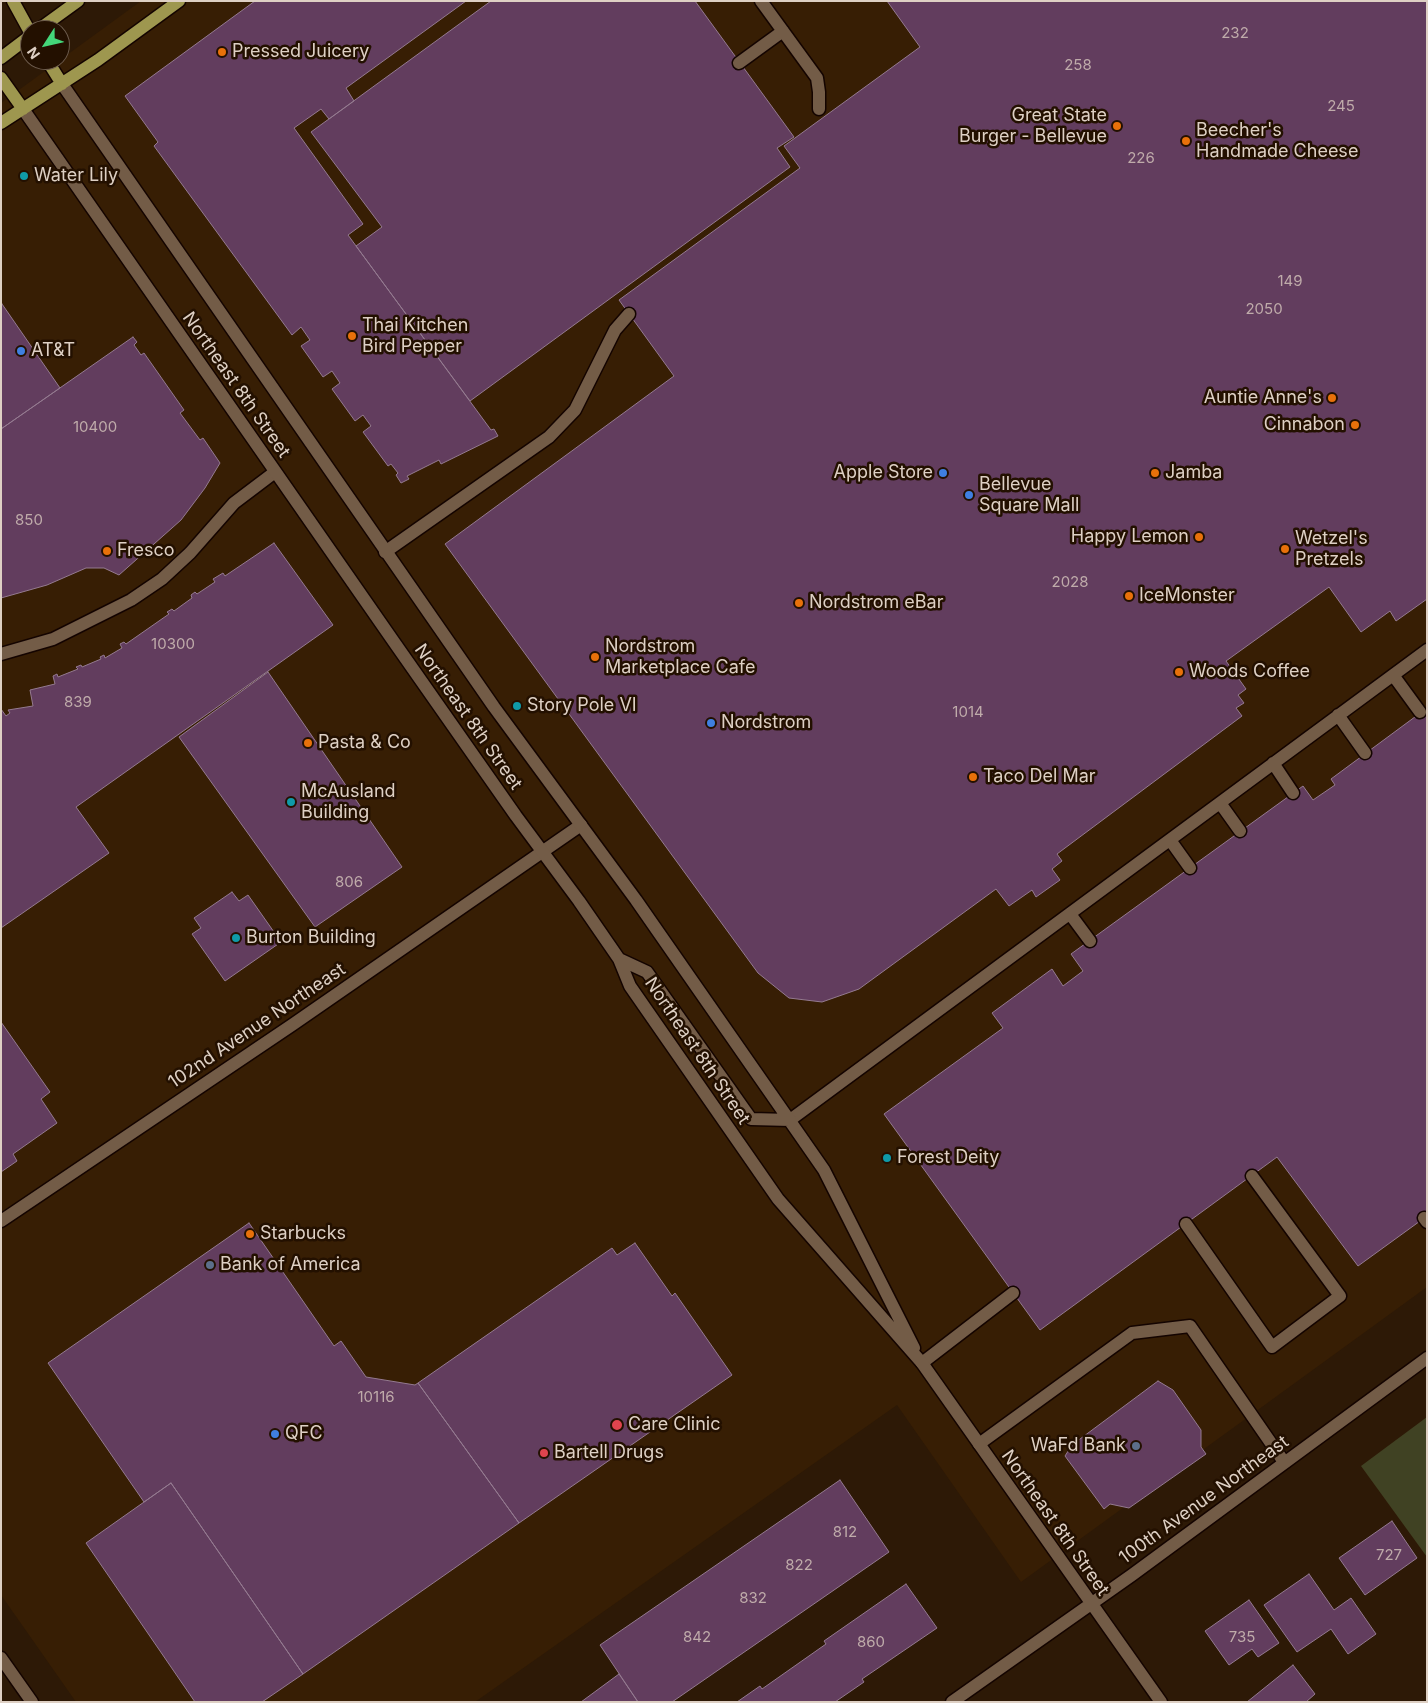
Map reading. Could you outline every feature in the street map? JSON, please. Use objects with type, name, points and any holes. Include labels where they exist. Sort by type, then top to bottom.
[{"type":"main road","points":[[14,1],[23,20]]},
{"type":"main road","points":[[52,20],[78,1]]},
{"type":"main road","points":[[1,123],[62,84],[179,1]]},
{"type":"main road","points":[[761,1],[816,78],[819,92],[819,109]]},
{"type":"main road","points":[[739,63],[783,31]]},
{"type":"main road","points":[[1,58],[20,42]]},
{"type":"main road","name":"Northeast 8th Street","points":[[53,70],[494,707],[581,824],[824,1170],[922,1364]]},
{"type":"main road","name":"Northeast 8th Street","points":[[1,78],[275,472],[619,959],[630,986],[778,1199],[922,1364],[1160,1702]]},
{"type":"main road","points":[[386,552],[550,437],[575,410],[615,330],[629,314]]},
{"type":"main road","points":[[1,654],[53,638],[131,600],[162,579],[190,553],[234,502],[275,472]]},
{"type":"main road","points":[[619,959],[647,972],[751,1119],[790,1120],[1427,650]]},
{"type":"main road","points":[[1393,675],[1420,712]]},
{"type":"main road","points":[[1338,715],[1365,753]]},
{"type":"main road","points":[[1273,763],[1293,793]]},
{"type":"main road","points":[[1220,803],[1240,831]]},
{"type":"main road","name":"102nd Avenue Northeast","points":[[1,1221],[292,1025],[581,824]]},
{"type":"main road","points":[[1170,840],[1190,868]]},
{"type":"main road","points":[[1070,914],[1090,941]]},
{"type":"main road","points":[[1186,1224],[1272,1347],[1340,1296],[1252,1176]]},
{"type":"main road","points":[[922,1364],[1013,1293]]},
{"type":"main road","points":[[979,1444],[1132,1333],[1190,1326],[1284,1462]]},
{"type":"main road","name":"100th Avenue Northeast","points":[[952,1702],[1091,1604],[1427,1358]]},
{"type":"main road","points":[[1,1658],[32,1702]]},
{"type":"shaded area","points":[[141,1],[1427,1],[1427,1287],[1021,1582],[897,1405],[475,1702],[76,1702],[1,1595],[1,103],[46,70],[70,70],[70,53]]},
{"type":"green space","points":[[1427,1417],[1427,1557],[1361,1466]]},
{"type":"building","points":[[255,1],[466,1],[346,88],[354,101],[329,119],[321,109],[294,128],[363,224],[348,235],[491,430],[494,429],[498,436],[441,464],[439,460],[407,476],[409,479],[401,483],[396,475],[398,473],[391,464],[388,466],[363,432],[371,426],[363,415],[355,421],[332,389],[340,383],[332,371],[323,377],[301,346],[310,340],[301,327],[292,335],[154,146],[158,142],[125,96]]},
{"type":"building","points":[[491,1],[695,1],[794,137],[777,148],[790,167],[470,401],[356,246],[382,227],[311,132]]},
{"type":"building","name":"Bellevue Square Mall","points":[[887,1],[1427,1],[1427,599],[1396,621],[1390,611],[1361,632],[1329,587],[1226,661],[1246,689],[1238,695],[1244,703],[1236,708],[1242,716],[1057,854],[1062,861],[1052,869],[1060,880],[1036,897],[1032,890],[1009,906],[996,889],[859,989],[822,1002],[789,998],[758,973],[445,544],[674,376],[619,300],[800,168],[784,146],[920,47]]},
{"type":"building","points":[[1,305],[60,388],[1,429]]},
{"type":"building","points":[[133,337],[137,342],[134,345],[141,355],[144,353],[184,410],[180,413],[200,440],[203,438],[220,463],[205,488],[181,520],[119,575],[104,568],[86,568],[47,585],[1,598],[1,429]]},
{"type":"building","points":[[274,543],[333,625],[76,807],[109,853],[1,928],[1,709],[6,716],[10,713],[8,710],[33,706],[30,690],[55,684],[53,676],[57,674],[58,677],[78,669],[76,667],[81,665],[82,667],[101,659],[100,657],[104,655],[105,658],[122,648],[120,644],[124,642],[126,644],[169,614],[167,612],[172,609],[174,611],[192,598],[191,595],[195,592],[197,594],[215,582],[213,579],[223,573],[225,576]]},
{"type":"building","name":"McAusland Building","points":[[268,672],[402,867],[315,927],[179,737]]},
{"type":"building","points":[[1427,708],[1427,1216],[1358,1266],[1277,1157],[1040,1330],[884,1114],[1003,1028],[992,1013],[1052,969],[1063,986],[1083,971],[1071,954],[1303,786],[1313,800],[1335,785],[1331,779]]},
{"type":"building","name":"Burton Building","points":[[232,892],[239,901],[248,895],[281,942],[225,981],[192,934],[201,928],[194,918]]},
{"type":"building","points":[[1,1022],[50,1092],[41,1099],[57,1123],[13,1154],[17,1161],[1,1172]]},
{"type":"building","name":"QFC","points":[[249,1223],[334,1346],[341,1341],[366,1377],[415,1385],[418,1383],[519,1523],[303,1674],[171,1483],[144,1502],[48,1363]]},
{"type":"building","name":"Bartell Drugs","points":[[635,1243],[672,1296],[675,1293],[732,1375],[519,1523],[418,1383],[612,1248],[617,1255]]},
{"type":"building","name":"WaFd Bank","points":[[1158,1381],[1173,1390],[1201,1430],[1201,1447],[1206,1454],[1129,1508],[1110,1504],[1104,1509],[1065,1456],[1072,1445]]},
{"type":"building","points":[[840,1480],[889,1552],[672,1702],[638,1702],[600,1645]]},
{"type":"building","points":[[171,1483],[303,1674],[262,1702],[195,1702],[86,1543]]},
{"type":"building","points":[[1392,1521],[1417,1558],[1365,1595],[1339,1558]]},
{"type":"building","points":[[1309,1574],[1334,1610],[1351,1598],[1376,1634],[1348,1654],[1331,1629],[1297,1652],[1264,1605]]},
{"type":"building","points":[[906,1584],[937,1628],[862,1679],[864,1682],[835,1702],[737,1702],[760,1686],[762,1689],[826,1644],[824,1641]]},
{"type":"building","points":[[1249,1600],[1279,1643],[1258,1657],[1252,1649],[1229,1665],[1205,1631]]},
{"type":"building","points":[[1293,1665],[1315,1694],[1306,1702],[1247,1702]]},
{"type":"building","points":[[619,1674],[638,1702],[581,1702]]},
{"type":"place","name":"Pressed Juicery","points":[[222,52]]},
{"type":"place","name":"Great State Burger - Bellevue","points":[[1117,126]]},
{"type":"place","name":"Beecher's Handmade Cheese","points":[[1186,141]]},
{"type":"place","name":"Water Lily","points":[[24,176]]},
{"type":"place","name":"Thai Kitchen Bird Pepper","points":[[352,336]]},
{"type":"place","name":"AT&T","points":[[21,351]]},
{"type":"place","name":"Auntie Anne's","points":[[1332,398]]},
{"type":"place","name":"Cinnabon","points":[[1355,425]]},
{"type":"place","name":"Apple Store","points":[[943,473]]},
{"type":"place","name":"Jamba","points":[[1155,473]]},
{"type":"place","name":"Bellevue Square Mall","points":[[969,495]]},
{"type":"place","name":"Happy Lemon","points":[[1199,537]]},
{"type":"place","name":"Wetzel's Pretzels","points":[[1285,549]]},
{"type":"place","name":"Fresco","points":[[107,551]]},
{"type":"place","name":"IceMonster","points":[[1129,596]]},
{"type":"place","name":"Nordstrom eBar","points":[[799,603]]},
{"type":"place","name":"Nordstrom Marketplace Cafe","points":[[595,657]]},
{"type":"place","name":"Woods Coffee","points":[[1179,672]]},
{"type":"place","name":"Story Pole VI","points":[[517,706]]},
{"type":"place","name":"Nordstrom","points":[[711,723]]},
{"type":"place","name":"Pasta & Co","points":[[308,743]]},
{"type":"place","name":"Taco Del Mar","points":[[973,777]]},
{"type":"place","name":"McAusland Building","points":[[291,802]]},
{"type":"place","name":"Burton Building","points":[[236,938]]},
{"type":"place","name":"Forest Deity","points":[[887,1158]]},
{"type":"place","name":"Starbucks","points":[[250,1234]]},
{"type":"place","name":"Bank of America","points":[[210,1265]]},
{"type":"place","name":"Care Clinic","points":[[617,1425]]},
{"type":"place","name":"QFC","points":[[275,1434]]},
{"type":"place","name":"WaFd Bank","points":[[1136,1446]]},
{"type":"place","name":"Bartell Drugs","points":[[544,1453]]}]
